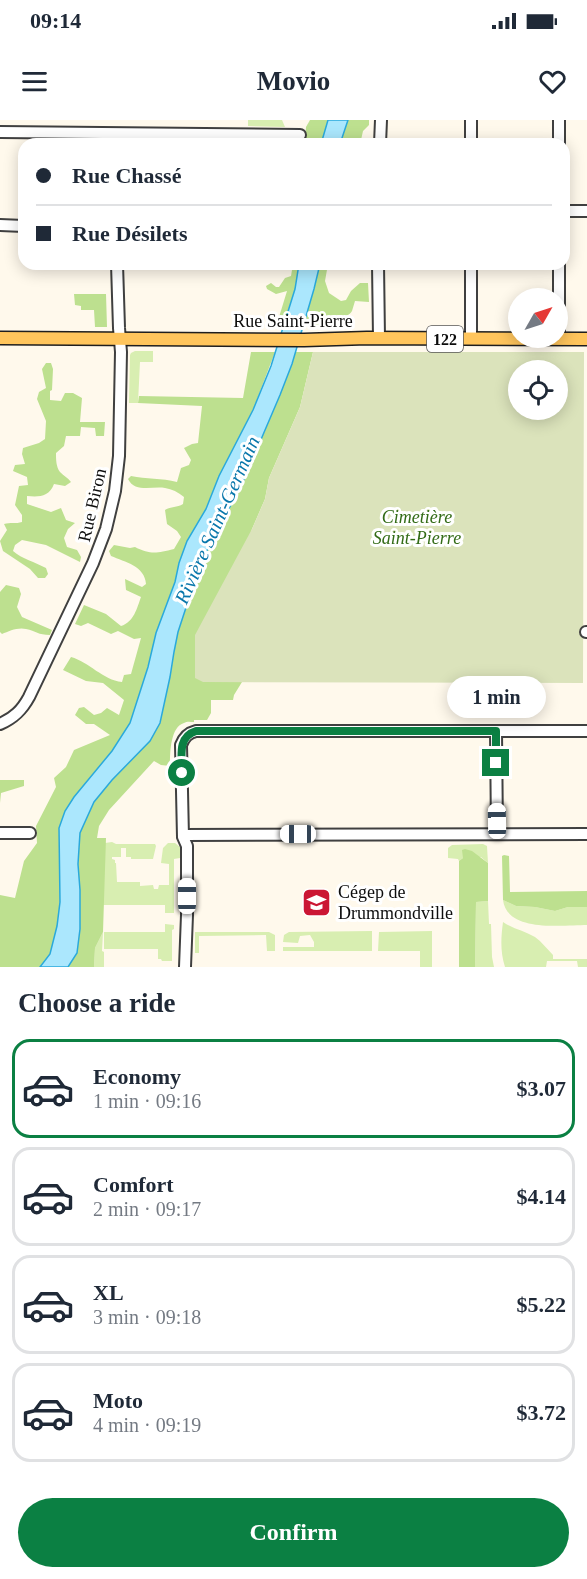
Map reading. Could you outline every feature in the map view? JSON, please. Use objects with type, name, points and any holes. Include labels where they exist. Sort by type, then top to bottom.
[{"type":"main road","name":"Rue Saint-Pierre","points":[[0,338],[508,339]]},
{"type":"main road","name":"Rue Saint-Pierre","points":[[568,339],[587,339]]},
{"type":"street","points":[[380,138],[381,120]]},
{"type":"street","points":[[471,120],[471,138]]},
{"type":"street","points":[[559,120],[560,138]]},
{"type":"street","points":[[0,132],[99,138]]},
{"type":"street","points":[[161,138],[300,135]]},
{"type":"street","points":[[570,211],[587,211]]},
{"type":"street","points":[[0,225],[18,226]]},
{"type":"street","name":"Rue Biron","points":[[0,724],[11,719],[25,704],[93,563],[106,529],[118,468],[121,352],[117,270]]},
{"type":"street","points":[[378,270],[379,338]]},
{"type":"street","points":[[471,270],[471,339]]},
{"type":"street","points":[[559,270],[559,288]]},
{"type":"street","points":[[496,731],[497,834]]},
{"type":"street","points":[[185,967],[187,846],[183,835],[182,745],[185,737],[192,732],[587,731]]},
{"type":"street","points":[[0,833],[30,833]]},
{"type":"street","points":[[183,835],[587,834]]},
{"type":"green space","points":[[248,120],[282,120],[285,127],[248,126]]},
{"type":"green space","points":[[310,120],[328,120],[323,138],[305,138],[306,127]]},
{"type":"green space","points":[[348,120],[369,120],[369,125],[363,131],[361,138],[342,138]]},
{"type":"green space","points":[[292,270],[298,270],[295,289],[283,326],[276,327],[287,291],[276,294],[266,286],[271,283],[279,287],[285,278],[291,276]]},
{"type":"green space","points":[[318,270],[327,270],[325,281],[329,293],[341,301],[346,300],[351,291],[360,283],[368,283],[369,302],[355,301],[349,314],[332,320],[326,326],[303,326]]},
{"type":"green space","points":[[74,294],[106,294],[107,327],[95,327],[94,310],[81,310],[81,306],[75,305]]},
{"type":"green space","points":[[135,351],[153,351],[153,362],[140,362],[138,403],[129,403],[130,355]]},
{"type":"green space","points":[[251,352],[275,352],[253,410],[219,476],[206,509],[187,541],[156,633],[130,723],[112,751],[74,797],[65,811],[59,828],[60,902],[50,954],[40,967],[0,967],[0,895],[15,898],[24,861],[37,843],[36,826],[56,787],[54,778],[66,767],[74,750],[110,735],[94,724],[86,724],[75,715],[79,708],[84,707],[94,715],[107,708],[119,715],[124,700],[103,683],[86,681],[63,670],[71,657],[115,681],[122,682],[124,675],[131,674],[141,638],[134,639],[118,631],[111,634],[88,623],[81,626],[75,624],[84,605],[106,614],[121,626],[134,614],[141,597],[126,590],[125,579],[142,587],[146,584],[145,578],[133,565],[111,556],[109,551],[114,545],[158,552],[174,549],[181,537],[167,524],[165,510],[183,504],[184,497],[168,488],[135,486],[128,479],[131,476],[177,482],[181,468],[189,465],[191,460],[184,448],[198,443],[202,406],[138,403],[139,396],[243,398]]},
{"type":"green space","points":[[295,352],[313,352],[300,407],[269,478],[265,499],[252,529],[203,682],[242,682],[233,700],[211,700],[211,713],[207,720],[194,720],[194,722],[186,722],[179,726],[173,735],[170,766],[154,761],[109,810],[99,826],[97,838],[106,838],[103,932],[95,948],[94,967],[68,967],[77,953],[80,929],[78,864],[80,833],[94,802],[150,741],[160,723],[178,632],[198,571],[242,484],[280,395]]},
{"type":"green space","name":"Cimetière Saint-Pierre","points":[[313,352],[584,352],[583,683],[203,682],[195,678],[195,635],[252,529],[265,499],[269,478],[300,407]]},
{"type":"green space","points":[[46,363],[51,363],[53,369],[50,400],[61,401],[65,393],[73,393],[82,398],[80,422],[105,422],[104,436],[96,436],[95,428],[81,427],[80,436],[66,436],[64,446],[56,453],[60,472],[71,482],[65,486],[54,484],[49,492],[43,495],[27,496],[27,504],[51,512],[61,508],[66,520],[75,523],[68,529],[64,538],[67,547],[77,550],[81,557],[80,562],[46,545],[22,540],[15,545],[13,551],[46,568],[48,574],[45,578],[38,578],[30,569],[3,551],[0,541],[7,530],[4,524],[22,522],[22,515],[15,505],[19,486],[28,485],[27,477],[13,471],[15,465],[25,464],[23,448],[45,439],[46,421],[37,399],[39,392],[46,388],[42,369]]},
{"type":"green space","points":[[6,585],[19,588],[21,594],[17,607],[22,617],[52,630],[50,635],[23,629],[2,634],[0,632],[0,592]]},
{"type":"green space","points":[[0,780],[24,780],[24,786],[1,793],[0,803]]},
{"type":"green space","points":[[105,843],[116,844],[155,844],[153,859],[126,857],[126,848],[121,848],[121,857],[112,857],[116,863],[117,882],[140,882],[140,886],[153,885],[154,889],[158,889],[159,885],[169,885],[169,864],[161,863],[163,848],[168,843],[175,843],[180,847],[180,858],[174,859],[174,913],[165,913],[165,905],[103,905]]},
{"type":"green space","points":[[483,844],[487,846],[488,863],[481,857],[463,858],[459,861],[448,858],[448,848],[452,845]]},
{"type":"green space","points":[[462,850],[472,851],[488,863],[488,901],[476,902],[475,967],[459,967],[459,861],[463,858]]},
{"type":"green space","points":[[502,856],[509,856],[510,892],[587,891],[587,907],[568,907],[555,911],[516,906],[503,900]]},
{"type":"green space","points":[[503,900],[516,906],[555,911],[568,907],[587,907],[587,925],[551,926],[525,922],[515,918],[507,911]]},
{"type":"green space","points":[[488,901],[494,967],[475,967],[476,902]]},
{"type":"green space","points":[[503,922],[535,937],[553,955],[553,959],[587,959],[587,967],[578,967],[577,961],[547,961],[546,967],[505,967],[501,944]]},
{"type":"green space","points":[[165,924],[174,925],[172,961],[158,959],[158,949],[104,949],[104,932],[165,932]]},
{"type":"green space","points":[[372,931],[372,951],[283,951],[283,947],[314,947],[310,935],[300,936],[298,943],[283,942],[284,935],[289,932]]},
{"type":"green space","points":[[432,931],[432,967],[420,967],[420,951],[378,951],[379,932]]},
{"type":"green space","points":[[103,932],[104,967],[94,967],[95,948]]},
{"type":"green space","points":[[195,932],[269,932],[275,935],[275,951],[267,951],[266,935],[199,936],[199,953],[195,953]]},
{"type":"water","points":[[328,120],[348,120],[342,138],[323,138]]},
{"type":"water","name":"Rivière Saint-Germain","points":[[298,270],[319,270],[292,364],[280,395],[242,484],[198,571],[178,632],[160,723],[150,741],[94,802],[80,833],[78,864],[80,929],[77,953],[68,967],[40,967],[50,954],[57,926],[60,902],[59,828],[65,811],[112,751],[130,723],[156,633],[187,541],[206,509],[219,476],[253,410],[271,366],[295,289]]},
{"type":"place","name":"Cégep de Drummondville","points":[[317,902]]},
{"type":"route","points":[[182,773],[183,741],[188,734],[196,731],[496,731],[496,763]]}]
